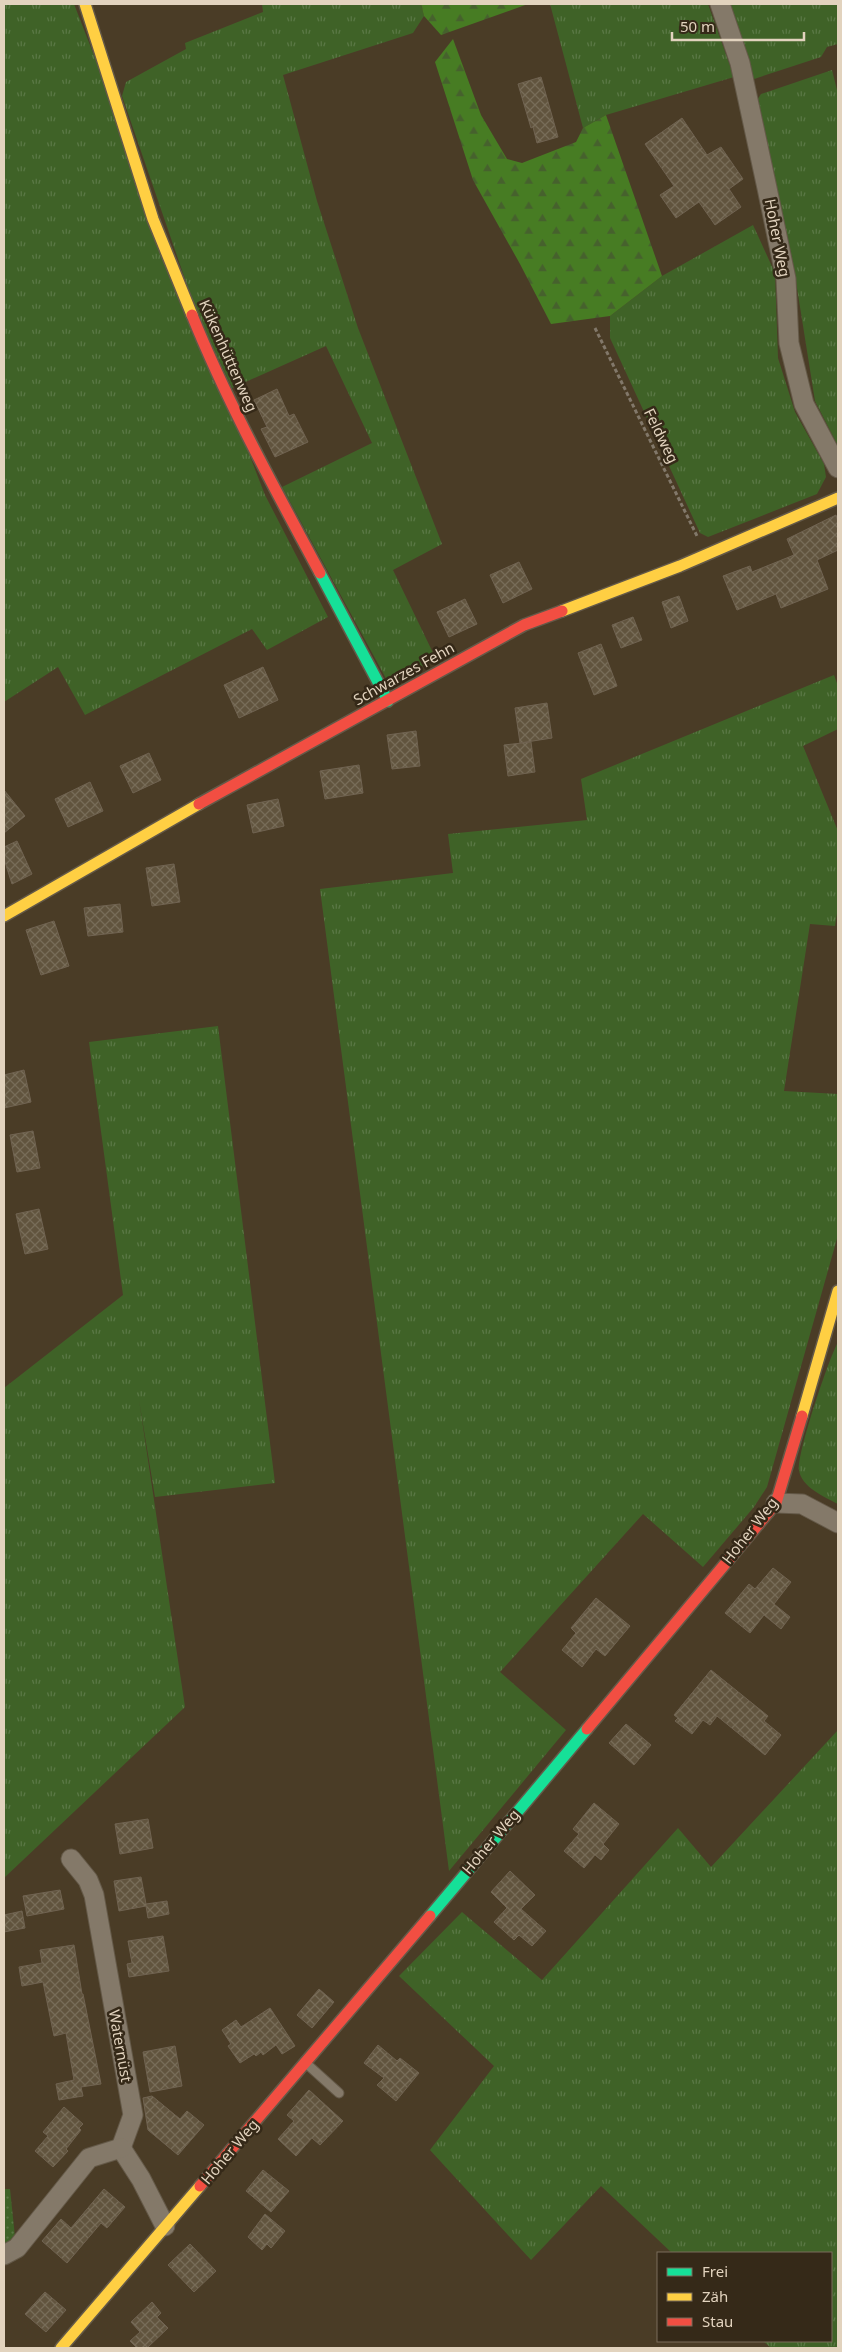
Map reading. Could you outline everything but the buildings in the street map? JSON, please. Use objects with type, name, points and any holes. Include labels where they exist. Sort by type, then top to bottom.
[{"type":"street","name":"Kükenhüttenweg","points":[[85,4],[153,219],[205,346],[263,468],[388,701]]},
{"type":"street","name":"Hoher Weg","points":[[720,4],[740,63],[767,188],[786,279],[789,344],[804,404],[838,468]]},
{"type":"street","name":"Schwarzes Fehn","points":[[4,916],[209,798],[388,701],[524,624],[707,555],[838,498]]},
{"type":"street","name":"Hoher Weg","points":[[61,2348],[306,2063],[776,1503],[838,1291]]},
{"type":"street","points":[[776,1503],[802,1504],[838,1523]]},
{"type":"street","name":"Waternüst","points":[[71,1859],[88,1880],[94,1896],[133,2115],[121,2148]]},
{"type":"street","points":[[4,2255],[17,2248],[89,2158],[121,2148],[141,2179],[165,2226]]},
{"type":"lane","points":[[306,2063],[339,2093]]},
{"type":"path","name":"Feldweg","points":[[595,328],[707,555]]},
{"type":"green space","points":[[4,4],[74,4],[265,495],[328,617],[267,650],[252,629],[85,715],[58,667],[4,702]]},
{"type":"green space","points":[[262,4],[421,4],[424,16],[413,33],[283,75],[317,201],[358,328],[442,544],[393,570],[436,659],[389,684],[282,487],[372,443],[326,346],[232,388],[196,311],[122,96],[126,82],[186,49],[185,43],[263,12]]},
{"type":"green space","points":[[421,4],[528,4],[441,35],[424,16]]},
{"type":"green space","points":[[550,4],[708,4],[734,77],[606,115],[583,128]]},
{"type":"green space","points":[[729,4],[838,4],[838,44],[827,47],[821,57],[754,79],[748,75]]},
{"type":"green space","points":[[453,39],[481,115],[507,159],[522,163],[576,142],[583,128],[606,115],[662,276],[610,316],[551,324],[473,180],[435,62]]},
{"type":"green space","points":[[832,70],[838,94],[838,446],[815,401],[793,263],[756,108],[757,100],[761,94]]},
{"type":"green space","points":[[753,225],[775,273],[778,358],[795,412],[824,464],[826,477],[817,494],[708,537],[700,533],[610,338],[610,316],[662,276]]},
{"type":"green space","points":[[834,675],[838,686],[838,729],[803,746],[838,831],[838,907],[835,926],[810,924],[784,1091],[838,1094],[838,1235],[767,1487],[754,1507],[703,1567],[643,1514],[500,1672],[566,1730],[449,1871],[320,889],[453,873],[448,834],[587,820],[581,779]]},
{"type":"green space","points":[[218,1026],[275,1483],[155,1497],[139,1400],[185,1707],[4,1878],[4,1388],[123,1295],[89,1042]]},
{"type":"green space","points":[[838,1342],[838,1504],[820,1495],[809,1486],[804,1481],[799,1470],[808,1426],[821,1385]]},
{"type":"green space","points":[[838,1730],[838,2348],[771,2348],[764,2342],[832,2342],[832,2252],[671,2252],[601,2186],[531,2260],[430,2150],[494,2066],[399,1976],[462,1912],[542,1980],[678,1828],[711,1867]]},
{"type":"green space","points":[[4,2189],[10,2189],[15,2237],[4,2245]]},
{"type":"traffic: fast","points":[[320,573],[388,701]]},
{"type":"traffic: fast","points":[[430,1916],[587,1729]]},
{"type":"traffic: slow","points":[[85,4],[153,219],[192,315]]},
{"type":"traffic: slow","points":[[562,611],[680,566],[838,498]]},
{"type":"traffic: slow","points":[[4,916],[199,804]]},
{"type":"traffic: slow","points":[[802,1416],[838,1291]]},
{"type":"traffic: slow","points":[[61,2348],[200,2186]]},
{"type":"traffic: jam","points":[[192,315],[236,414],[320,573]]},
{"type":"traffic: jam","points":[[199,804],[524,625],[562,611]]},
{"type":"traffic: jam","points":[[587,1729],[776,1503],[802,1416]]},
{"type":"traffic: jam","points":[[200,2186],[430,1916]]}]
